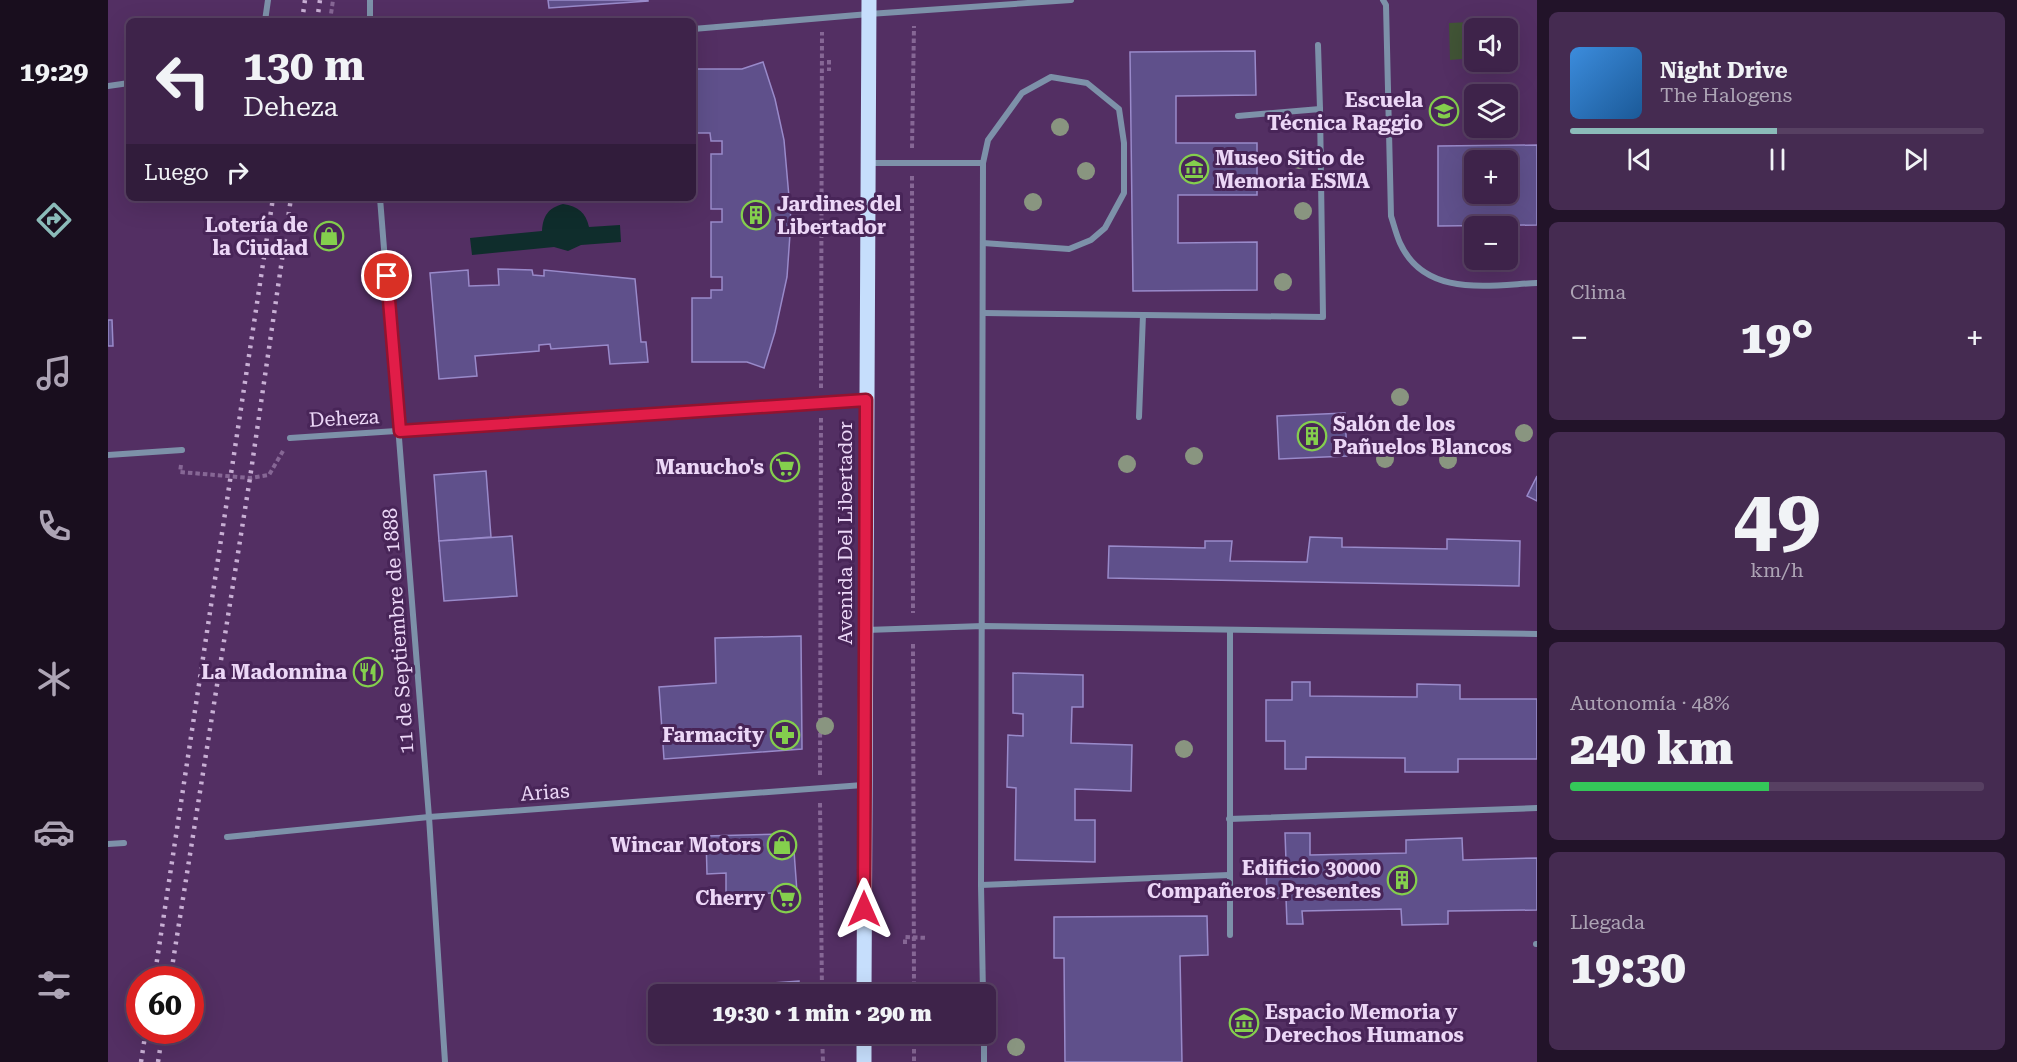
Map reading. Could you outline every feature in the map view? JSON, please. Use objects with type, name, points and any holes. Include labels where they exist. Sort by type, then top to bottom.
[{"type":"main road","name":"Avenida Del Libertador","points":[[864,984],[869,7]]},
{"type":"main road","points":[[864,1044],[864,1062]]},
{"type":"street","points":[[265,18],[268,0]]},
{"type":"street","points":[[370,0],[370,18]]},
{"type":"street","points":[[696,29],[822,19],[869,7],[914,11],[1071,0]]},
{"type":"street","points":[[1384,3],[1391,216],[1401,244],[1412,261],[1426,274],[1451,284],[1475,286],[1537,284]]},
{"type":"street","points":[[984,313],[1323,317],[1318,45]]},
{"type":"street","points":[[983,243],[1069,249],[1091,240],[1105,228],[1124,193],[1124,143],[1119,109],[1087,83],[1051,77],[1022,93],[988,140],[983,163],[981,885],[983,984]]},
{"type":"street","points":[[108,86],[126,83]]},
{"type":"street","points":[[1238,116],[1320,109]]},
{"type":"street","points":[[868,163],[983,163]]},
{"type":"street","name":"11 de Septiembre de 1888","points":[[380,201],[400,431],[445,1062]]},
{"type":"street","points":[[1139,417],[1143,315]]},
{"type":"street","name":"Deheza","points":[[290,438],[866,400]]},
{"type":"street","points":[[108,455],[182,450]]},
{"type":"street","points":[[866,630],[983,626],[1537,634]]},
{"type":"street","points":[[1230,630],[1230,935]]},
{"type":"street","name":"Arias","points":[[227,837],[429,817],[865,785]]},
{"type":"street","points":[[1229,819],[1537,808]]},
{"type":"street","points":[[108,844],[124,843]]},
{"type":"street","points":[[981,885],[1229,875]]},
{"type":"street","points":[[984,1044],[984,1062]]},
{"type":"path","points":[[330,18],[333,0]]},
{"type":"path","points":[[914,11],[912,163],[914,984]]},
{"type":"path","points":[[822,19],[820,787],[822,984]]},
{"type":"path","points":[[829,60],[829,71]]},
{"type":"path","points":[[182,450],[180,472],[250,478],[269,475],[290,438]]},
{"type":"path","points":[[905,944],[904,937],[928,939]]},
{"type":"path","points":[[822,1044],[823,1062]]},
{"type":"path","points":[[914,1044],[914,1062]]},
{"type":"green space","points":[[1464,22],[1464,59],[1450,60],[1449,23]]},
{"type":"shaded area","points":[[563,204],[573,206],[580,211],[589,227],[620,225],[621,242],[581,245],[568,251],[554,247],[472,255],[470,238],[542,231],[547,213]]},
{"type":"building","points":[[548,0],[648,0],[648,1],[549,8]]},
{"type":"building","name":"Museo Sitio de Memoria ESMA","points":[[1255,51],[1256,95],[1176,96],[1176,143],[1257,143],[1257,195],[1178,195],[1178,243],[1257,242],[1257,290],[1133,291],[1130,52]]},
{"type":"building","name":"Jardines del Libertador","points":[[763,62],[775,99],[784,140],[791,220],[787,277],[775,332],[764,368],[747,362],[692,362],[692,298],[711,298],[711,290],[722,290],[722,277],[711,277],[711,222],[722,222],[722,209],[711,209],[711,154],[722,154],[722,141],[711,141],[710,133],[696,133],[696,69],[742,69]]},
{"type":"building","points":[[1537,145],[1537,225],[1518,225],[1518,216],[1464,216],[1464,226],[1438,226],[1438,146]]},
{"type":"building","points":[[498,269],[532,270],[533,275],[544,276],[544,270],[635,279],[641,342],[646,342],[648,362],[610,364],[608,345],[551,349],[550,344],[539,345],[539,351],[475,356],[477,376],[439,379],[430,273],[468,270],[469,286],[499,285]]},
{"type":"building","points":[[108,320],[112,320],[113,346],[108,346]]},
{"type":"building","name":"Salón de los Pañuelos Blancos","points":[[1345,413],[1347,456],[1279,459],[1277,416]]},
{"type":"building","points":[[486,471],[491,537],[439,541],[434,475]]},
{"type":"building","points":[[1537,476],[1537,501],[1527,496]]},
{"type":"building","points":[[512,536],[517,596],[444,601],[439,541]]},
{"type":"building","points":[[1310,537],[1342,538],[1342,547],[1447,549],[1447,539],[1520,541],[1519,586],[1108,578],[1109,546],[1205,548],[1205,541],[1232,541],[1230,561],[1307,562]]},
{"type":"building","points":[[801,636],[802,749],[664,759],[659,687],[716,683],[715,638]]},
{"type":"building","points":[[1013,673],[1083,675],[1083,707],[1072,707],[1071,743],[1132,745],[1131,791],[1075,789],[1075,820],[1095,820],[1095,862],[1015,860],[1016,788],[1007,787],[1008,735],[1023,736],[1023,714],[1013,713]]},
{"type":"building","points":[[1292,682],[1310,682],[1310,696],[1417,697],[1417,684],[1460,685],[1460,699],[1537,699],[1537,759],[1458,759],[1458,772],[1405,772],[1405,758],[1306,757],[1306,769],[1285,769],[1285,741],[1266,741],[1266,700],[1292,700]]},
{"type":"building","name":"Edificio 30000 Compañeros Presentes","points":[[1285,833],[1310,833],[1310,855],[1406,853],[1406,840],[1462,838],[1463,860],[1537,858],[1537,910],[1448,911],[1448,924],[1402,925],[1401,909],[1302,911],[1303,924],[1287,924],[1286,898],[1267,898],[1266,862],[1286,861]]},
{"type":"building","points":[[786,834],[786,850],[794,851],[797,892],[726,895],[726,873],[707,874],[706,836]]},
{"type":"building","points":[[1207,916],[1208,955],[1180,956],[1182,1062],[1065,1062],[1064,958],[1054,958],[1054,917]]},
{"type":"building","points":[[799,981],[799,984],[758,984]]},
{"type":"railway","points":[[302,18],[305,0]]},
{"type":"railway","points":[[317,18],[320,0]]},
{"type":"railway","points":[[156,966],[273,201]]},
{"type":"railway","points":[[172,966],[250,478],[291,201]]},
{"type":"railway","points":[[141,1062],[144,1044]]},
{"type":"railway","points":[[158,1062],[161,1044]]},
{"type":"place","name":"Escuela Técnica Raggio","points":[[1444,111]]},
{"type":"place","name":"Museo Sitio de Memoria ESMA","points":[[1194,169]]},
{"type":"place","name":"Jardines del Libertador","points":[[756,215]]},
{"type":"place","name":"Lotería de la Ciudad","points":[[329,236]]},
{"type":"place","name":"Salón de los Pañuelos Blancos","points":[[1312,436]]},
{"type":"place","name":"Manucho's","points":[[785,467]]},
{"type":"place","name":"La Madonnina","points":[[368,672]]},
{"type":"place","name":"Farmacity","points":[[785,735]]},
{"type":"place","name":"Wincar Motors","points":[[782,845]]},
{"type":"place","name":"Edificio 30000 Compañeros Presentes","points":[[1402,880]]},
{"type":"place","name":"Cherry","points":[[786,898]]},
{"type":"place","name":"Espacio Memoria y Derechos Humanos","points":[[1244,1023]]},
{"type":"route","points":[[387,276],[400,431],[866,400],[864,909]]}]
